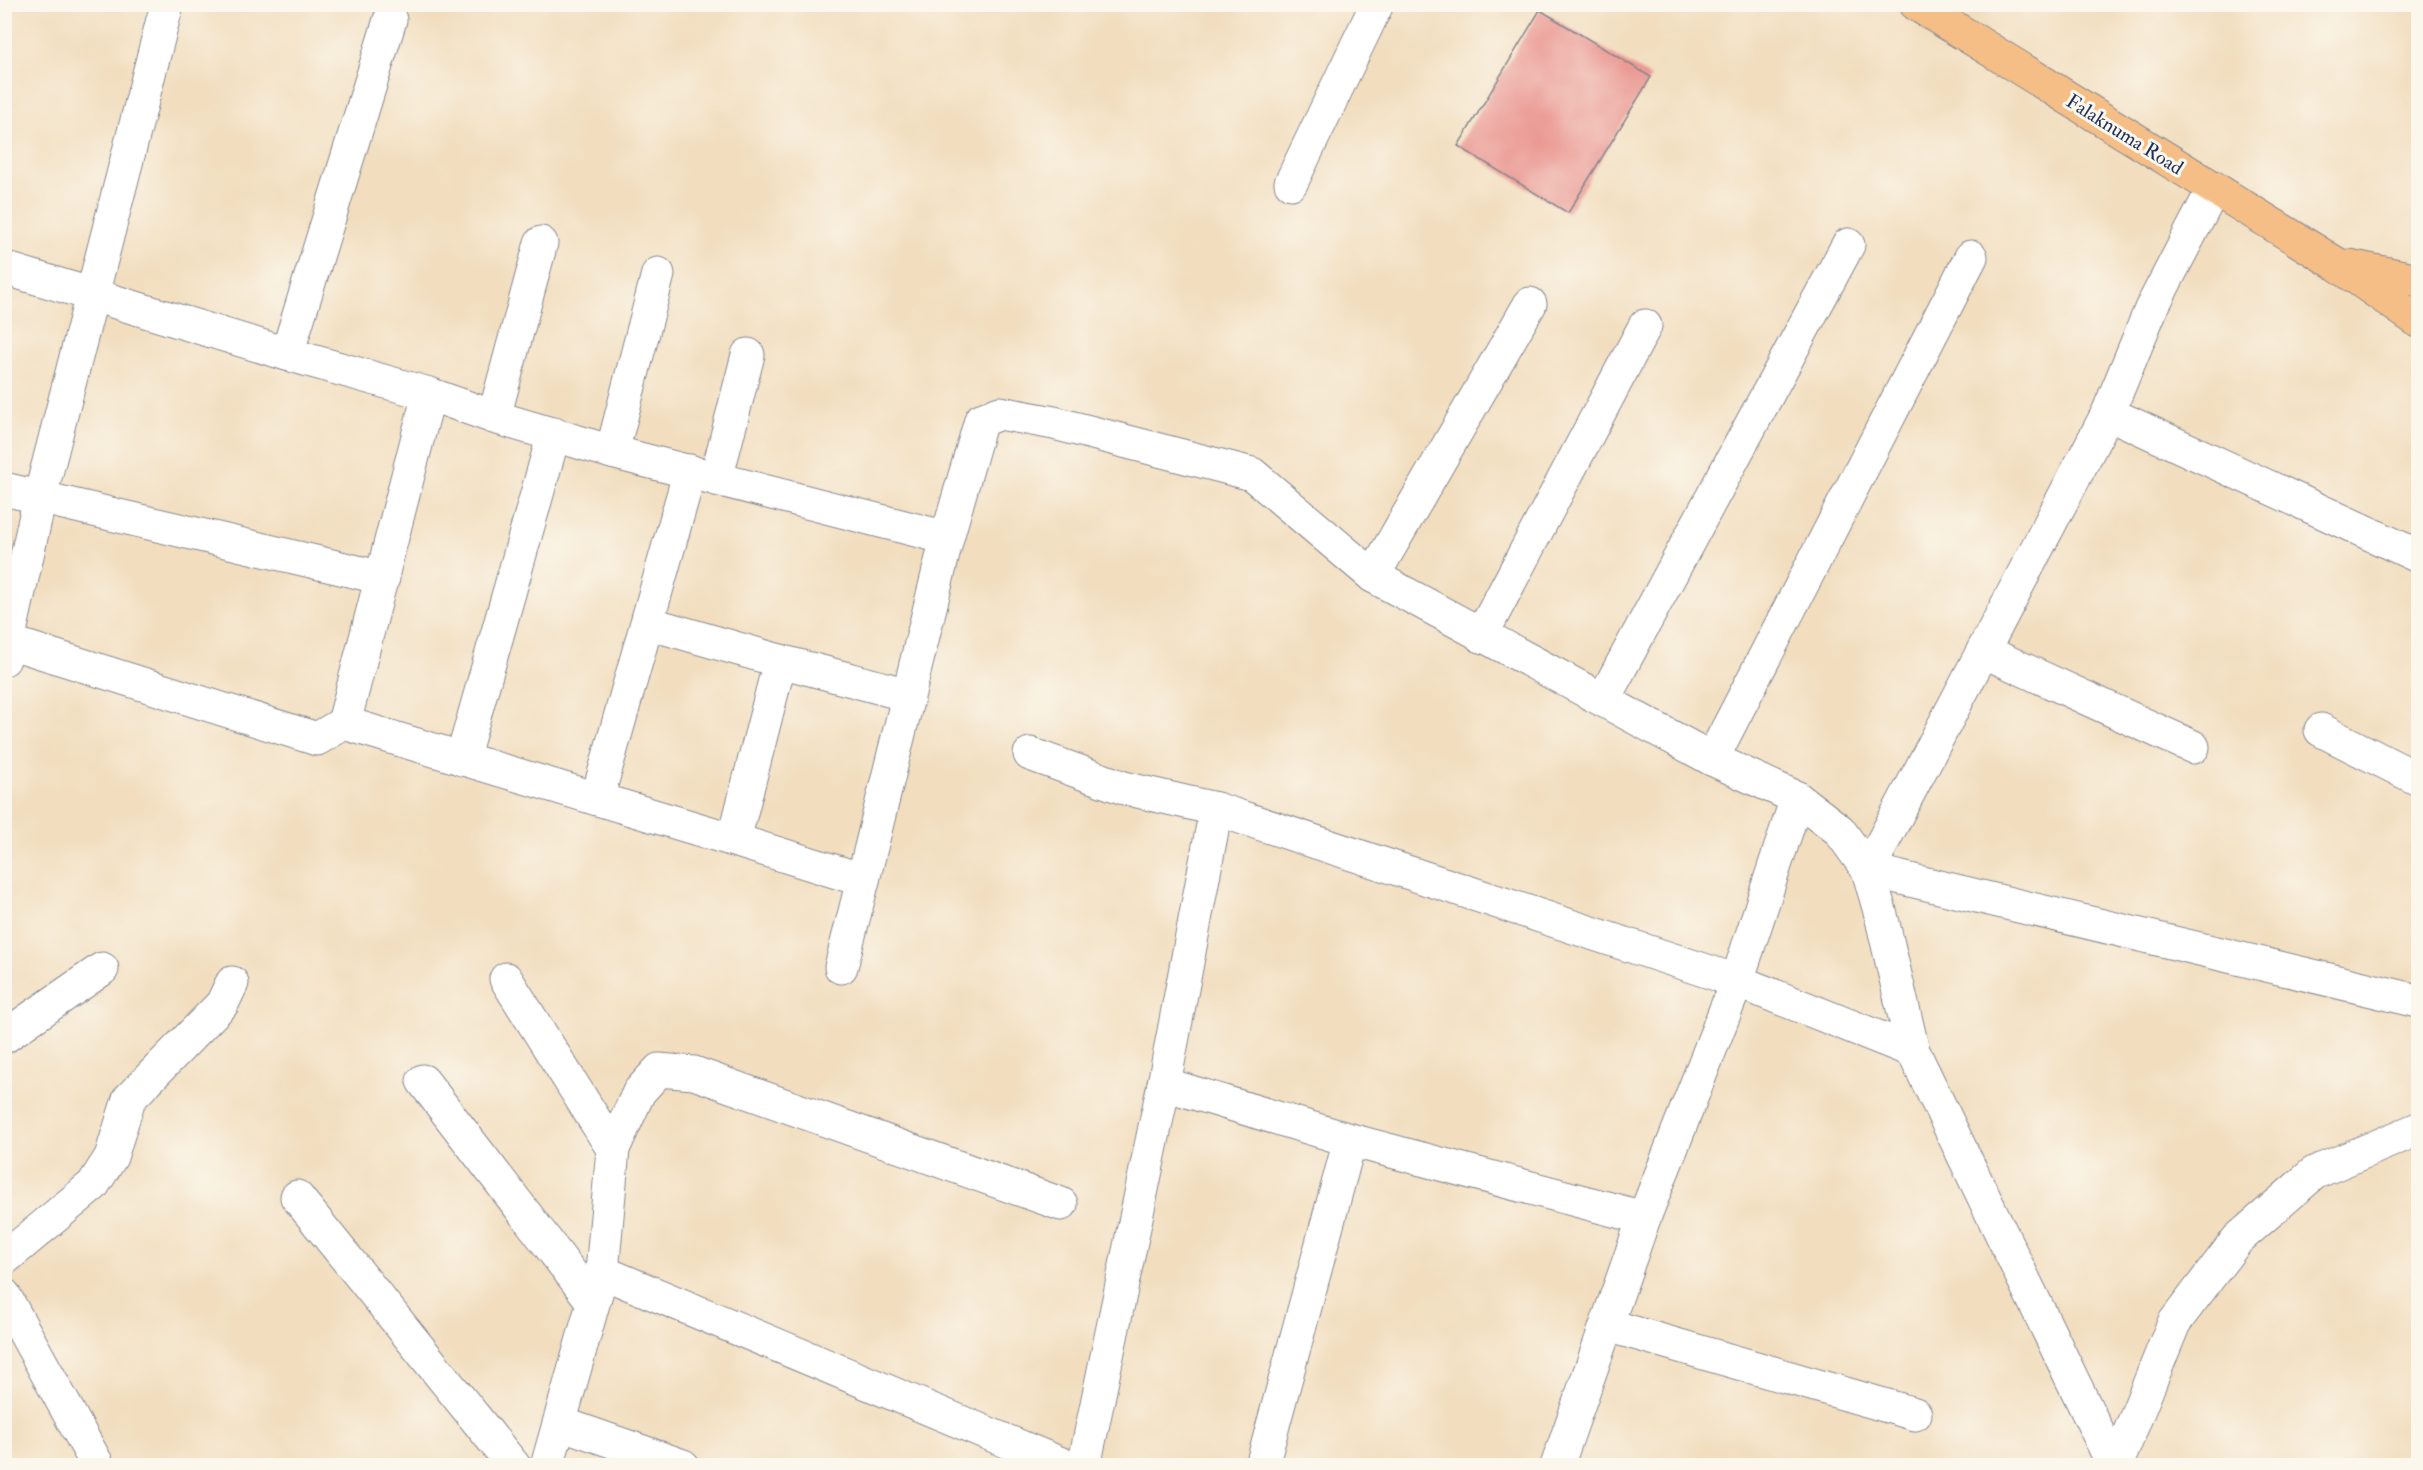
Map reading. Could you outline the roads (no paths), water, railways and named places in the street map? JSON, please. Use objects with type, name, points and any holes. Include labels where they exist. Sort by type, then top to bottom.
[{"type":"highway","name":"Falaknuma Road","points":[[1916,4],[2335,263],[2418,321]]},
{"type":"highway","name":"Falaknuma Road","points":[[2335,263],[2418,280]]},
{"type":"street","points":[[167,4],[40,497],[7,650],[317,738],[344,723],[429,394]]},
{"type":"street","points":[[1291,183],[1377,4]]},
{"type":"street","points":[[287,354],[390,20]]},
{"type":"street","points":[[1868,870],[2108,412],[2151,309],[2214,188]]},
{"type":"street","points":[[494,417],[541,243]]},
{"type":"street","points":[[1603,700],[1848,245]]},
{"type":"street","points":[[1712,759],[1971,257]]},
{"type":"street","points":[[4,268],[287,354],[429,394],[494,417],[612,452],[947,538]]},
{"type":"street","points":[[612,452],[658,274]]},
{"type":"street","points":[[1372,576],[1530,304]]},
{"type":"street","points":[[1481,636],[1645,326]]},
{"type":"street","points":[[597,799],[648,622],[748,355]]},
{"type":"street","points":[[2108,412],[2418,556]]},
{"type":"street","points":[[840,968],[947,538],[981,420],[1000,413],[1054,423],[1252,474],[1372,576],[1712,759],[1797,798],[1839,830],[1868,870],[1881,915],[1913,1052],[2115,1466]]},
{"type":"street","points":[[462,759],[554,434]]},
{"type":"street","points":[[4,489],[383,578]]},
{"type":"street","points":[[648,622],[780,661],[908,695]]},
{"type":"street","points":[[1983,651],[2193,747]]},
{"type":"street","points":[[734,840],[780,661]]},
{"type":"street","points":[[344,723],[862,880]]},
{"type":"street","points":[[2321,730],[2418,779]]},
{"type":"street","points":[[1030,754],[1124,788],[1215,809],[1737,981],[1913,1052]]},
{"type":"street","points":[[1557,1466],[1644,1218],[1737,981],[1797,798]]},
{"type":"street","points":[[1084,1466],[1164,1084],[1215,809]]},
{"type":"street","points":[[1868,870],[2418,1001]]},
{"type":"street","points":[[4,1037],[102,969]]},
{"type":"street","points":[[506,979],[613,1149]]},
{"type":"street","points":[[4,1259],[93,1185],[111,1158],[129,1099],[222,1004],[231,983]]},
{"type":"street","points":[[547,1466],[597,1287],[613,1149],[639,1092],[659,1070],[694,1073],[1061,1204]]},
{"type":"street","points":[[423,1081],[597,1287],[1066,1466]]},
{"type":"street","points":[[1164,1084],[1350,1140],[1644,1218]]},
{"type":"street","points":[[2115,1466],[2174,1323],[2238,1239],[2314,1173],[2418,1129]]},
{"type":"street","points":[[1262,1466],[1350,1140]]},
{"type":"street","points":[[297,1197],[514,1466]]},
{"type":"street","points":[[4,1295],[98,1466]]},
{"type":"street","points":[[1606,1325],[1915,1414]]},
{"type":"street","points":[[560,1423],[683,1466]]}]
